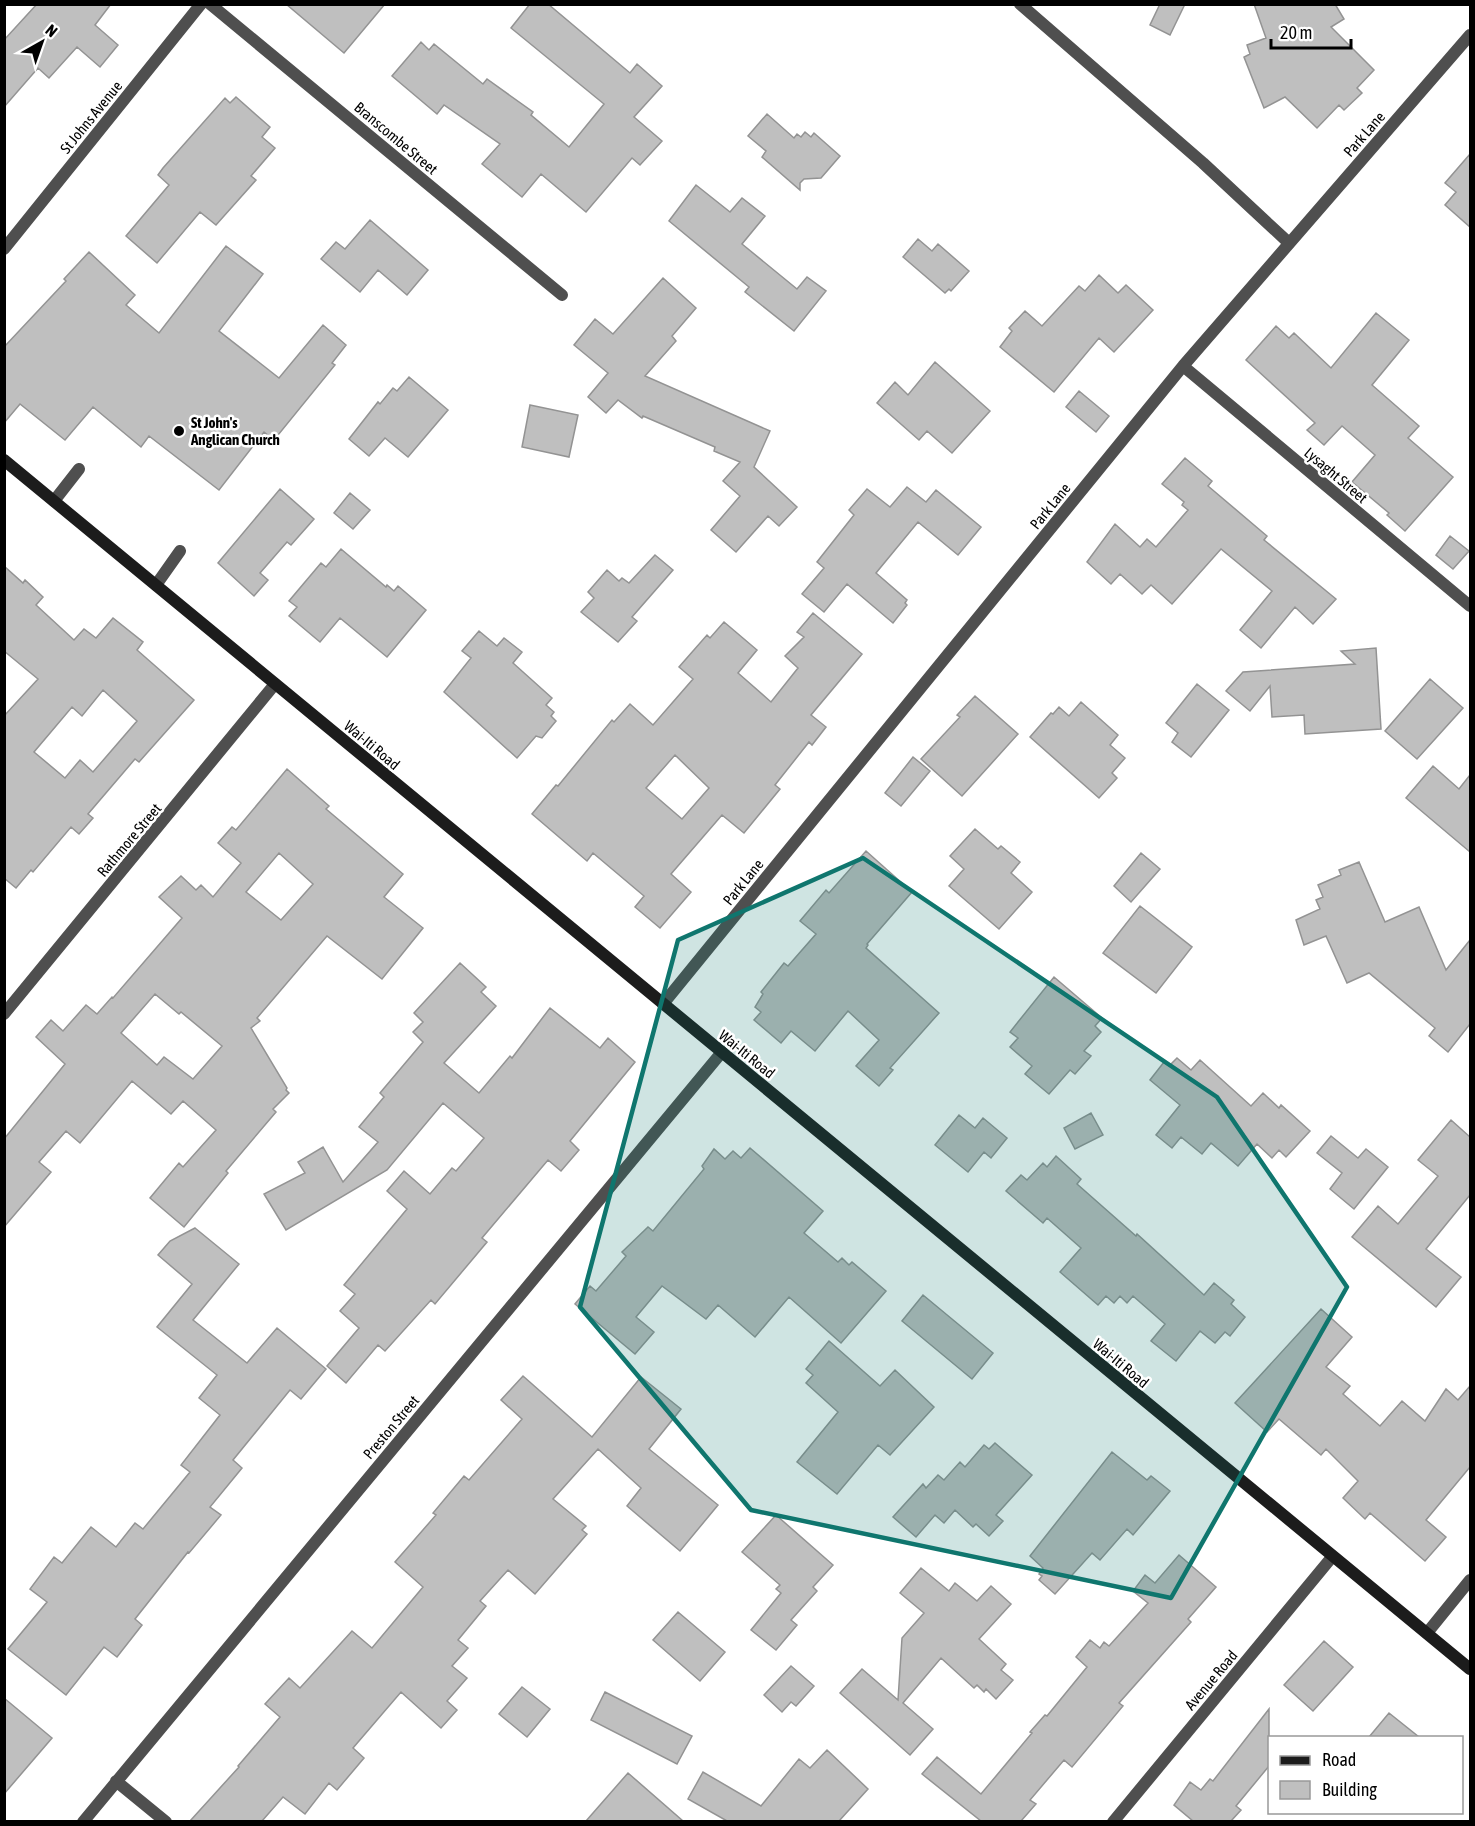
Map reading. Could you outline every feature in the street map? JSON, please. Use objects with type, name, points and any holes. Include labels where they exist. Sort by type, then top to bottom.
[{"type":"main road","name":"Wai-Iti Road","points":[[4,460],[1470,1669]]},
{"type":"street","name":"St Johns Avenue","points":[[4,249],[201,4]]},
{"type":"street","name":"Branscombe Street","points":[[210,4],[562,295]]},
{"type":"street","points":[[1020,4],[1203,163],[1289,243]]},
{"type":"street","name":"Park Lane","points":[[663,1004],[1183,366],[1470,35]]},
{"type":"street","name":"Lysaght Street","points":[[1183,366],[1470,606]]},
{"type":"street","points":[[54,501],[79,469]]},
{"type":"street","points":[[156,585],[180,551]]},
{"type":"street","name":"Rathmore Street","points":[[4,1014],[275,684]]},
{"type":"street","name":"Preston Street","points":[[83,1821],[722,1052]]},
{"type":"street","name":"Avenue Road","points":[[1113,1821],[1332,1557]]},
{"type":"street","points":[[1427,1634],[1470,1580]]},
{"type":"street","points":[[116,1781],[166,1821]]},
{"type":"highlighted area","points":[[863,858],[1217,1097],[1347,1287],[1171,1598],[751,1510],[580,1307],[678,940]]},
{"type":"building","points":[[37,4],[111,4],[95,25],[118,45],[100,67],[77,47],[49,78],[38,68],[4,107],[4,40]]},
{"type":"building","points":[[286,4],[385,4],[344,53]]},
{"type":"building","points":[[530,4],[548,4],[630,73],[637,64],[662,86],[634,117],[662,141],[640,165],[632,158],[586,212],[541,174],[522,197],[482,164],[500,144],[444,105],[437,114],[392,76],[421,42],[429,50],[434,44],[483,84],[487,79],[533,112],[531,115],[569,147],[604,104],[511,28]]},
{"type":"building","points":[[1160,4],[1185,4],[1170,35],[1150,25]]},
{"type":"building","points":[[1254,4],[1335,4],[1344,19],[1331,27],[1374,70],[1357,88],[1362,93],[1344,110],[1339,105],[1317,128],[1285,97],[1264,108],[1244,57],[1250,54],[1247,45],[1266,38]]},
{"type":"building","points":[[236,97],[270,127],[262,137],[275,148],[251,176],[256,180],[216,225],[200,212],[157,263],[126,236],[169,185],[158,175],[163,168],[225,98],[230,103]]},
{"type":"building","points":[[767,114],[794,138],[797,134],[801,137],[805,132],[811,137],[814,133],[840,156],[821,178],[804,179],[800,183],[800,190],[762,157],[766,151],[748,136]]},
{"type":"building","points":[[1470,154],[1470,227],[1445,205],[1456,192],[1445,183]]},
{"type":"building","points":[[696,185],[730,212],[742,198],[765,216],[742,244],[797,289],[807,277],[826,291],[794,331],[745,292],[749,287],[669,221]]},
{"type":"building","points":[[370,220],[428,270],[407,295],[378,270],[360,292],[321,259],[336,242],[345,249]]},
{"type":"building","points":[[918,239],[932,251],[938,244],[969,271],[951,291],[949,289],[945,293],[903,257]]},
{"type":"building","points":[[226,246],[263,274],[219,331],[279,378],[323,325],[346,345],[332,363],[335,365],[274,440],[264,432],[219,490],[149,436],[141,447],[93,407],[65,440],[20,404],[4,423],[4,347],[66,281],[64,279],[89,252],[135,295],[126,305],[159,333]]},
{"type":"building","points":[[1099,275],[1118,293],[1126,285],[1153,310],[1114,352],[1099,338],[1054,392],[1000,347],[1012,331],[1009,328],[1025,311],[1042,326],[1079,286],[1085,291]]},
{"type":"building","points":[[663,278],[696,308],[672,336],[676,341],[645,376],[770,431],[754,467],[797,507],[779,526],[768,516],[736,552],[711,530],[740,496],[723,481],[740,462],[714,451],[715,447],[643,416],[642,418],[618,400],[606,413],[588,397],[608,373],[574,345],[595,319],[613,334]]},
{"type":"building","points":[[1376,313],[1409,340],[1372,385],[1419,426],[1408,438],[1453,477],[1405,531],[1387,515],[1389,513],[1352,482],[1375,455],[1342,426],[1324,445],[1307,430],[1315,423],[1246,360],[1276,326],[1289,338],[1294,333],[1331,368]]},
{"type":"building","points":[[935,362],[990,411],[952,453],[927,431],[919,440],[877,403],[895,382],[908,395]]},
{"type":"building","points":[[409,377],[448,410],[408,457],[385,438],[369,456],[349,439],[378,402],[380,404],[393,388],[397,391]]},
{"type":"building","points":[[1079,391],[1109,416],[1096,432],[1066,407]]},
{"type":"building","points":[[530,405],[578,415],[569,457],[522,447]]},
{"type":"building","points":[[1185,458],[1212,481],[1208,486],[1267,536],[1264,540],[1336,599],[1313,624],[1295,607],[1261,648],[1240,630],[1272,591],[1221,549],[1172,604],[1151,585],[1142,594],[1120,574],[1111,584],[1087,562],[1115,524],[1140,547],[1147,539],[1156,547],[1188,510],[1182,505],[1184,502],[1162,484]]},
{"type":"building","points":[[907,487],[926,502],[936,490],[981,527],[958,555],[918,522],[876,573],[907,600],[905,603],[907,605],[893,623],[847,584],[824,612],[802,594],[824,568],[817,562],[854,515],[849,510],[867,489],[890,507]]},
{"type":"building","points":[[280,489],[314,519],[291,545],[287,542],[260,573],[268,580],[254,596],[218,563]]},
{"type":"building","points":[[350,493],[370,510],[353,529],[334,513]]},
{"type":"building","points":[[1450,536],[1469,551],[1453,569],[1436,555]]},
{"type":"building","points":[[341,549],[386,587],[387,585],[394,591],[398,586],[426,610],[387,657],[340,618],[320,642],[289,616],[297,607],[289,601],[321,563],[326,567]]},
{"type":"building","points":[[655,555],[673,570],[632,617],[637,621],[618,642],[581,612],[594,598],[588,592],[607,570],[619,581],[622,578],[629,583]]},
{"type":"building","points":[[4,566],[23,583],[25,580],[43,597],[36,605],[74,640],[84,629],[96,638],[113,618],[143,642],[137,650],[194,700],[139,762],[135,759],[88,814],[93,818],[79,834],[71,827],[33,872],[31,870],[16,888],[4,878],[4,716],[38,679],[4,651]],"holes":[[[103,690],[137,721],[93,772],[80,760],[65,778],[34,752],[72,707],[82,716]]]},
{"type":"building","points":[[813,613],[862,654],[811,715],[826,727],[812,745],[809,742],[775,785],[780,789],[744,833],[722,815],[671,874],[691,892],[660,928],[635,907],[644,896],[593,853],[587,861],[532,814],[612,720],[614,722],[630,704],[653,725],[693,679],[679,667],[707,635],[710,638],[724,622],[757,650],[738,673],[771,702],[798,668],[785,656],[804,637],[797,632]],"holes":[[[675,755],[709,788],[682,819],[646,788]]]},
{"type":"building","points":[[479,631],[497,646],[504,638],[522,652],[513,663],[552,698],[546,705],[554,712],[551,716],[556,721],[542,738],[536,736],[517,758],[444,692],[471,658],[462,651]]},
{"type":"building","points":[[1376,648],[1381,729],[1305,734],[1304,715],[1272,717],[1270,686],[1250,711],[1226,691],[1243,672],[1355,664],[1341,651]]},
{"type":"building","points":[[1430,679],[1463,708],[1417,759],[1385,731]]},
{"type":"building","points":[[1197,684],[1229,710],[1191,757],[1172,742],[1178,733],[1166,723]]},
{"type":"building","points":[[975,696],[1018,734],[962,796],[921,759],[960,717],[957,715]]},
{"type":"building","points":[[1081,702],[1118,735],[1110,745],[1125,758],[1112,773],[1117,778],[1099,798],[1030,737],[1059,707],[1069,716]]},
{"type":"building","points":[[913,757],[930,771],[901,806],[885,793]]},
{"type":"building","points":[[1433,766],[1459,789],[1470,775],[1470,852],[1406,798]]},
{"type":"building","points":[[287,769],[329,806],[326,809],[403,874],[384,897],[423,928],[382,979],[327,936],[257,1018],[260,1021],[251,1028],[289,1093],[273,1109],[276,1112],[226,1171],[228,1173],[184,1227],[150,1198],[179,1163],[183,1167],[216,1130],[183,1101],[171,1114],[132,1081],[80,1143],[66,1131],[39,1162],[51,1172],[4,1227],[4,1139],[65,1064],[36,1037],[51,1020],[63,1031],[86,1005],[97,1014],[113,998],[182,918],[159,897],[181,876],[196,890],[201,885],[213,897],[241,863],[218,843],[232,827],[236,830]],"holes":[[[279,853],[313,884],[281,920],[246,892]],[[155,994],[222,1046],[193,1079],[164,1057],[157,1065],[121,1033]]]},
{"type":"building","points":[[975,829],[998,849],[1001,846],[1020,862],[1011,873],[1032,892],[999,929],[949,886],[964,869],[950,856]]},
{"type":"building","points":[[866,851],[912,892],[866,948],[939,1013],[890,1068],[893,1070],[879,1086],[856,1066],[879,1040],[848,1011],[815,1051],[791,1031],[781,1043],[754,1020],[761,1012],[755,1007],[763,994],[761,992],[784,963],[788,966],[816,934],[800,921],[826,890],[829,893]]},
{"type":"building","points":[[1141,853],[1160,869],[1131,902],[1114,886]]},
{"type":"building","points":[[1359,862],[1385,922],[1419,907],[1446,970],[1470,940],[1470,1024],[1448,1052],[1429,1036],[1435,1028],[1369,973],[1347,983],[1326,936],[1304,945],[1296,920],[1320,909],[1316,900],[1323,897],[1318,885],[1341,875],[1339,870]]},
{"type":"building","points":[[1140,906],[1192,947],[1156,993],[1103,953]]},
{"type":"building","points":[[460,963],[486,987],[481,992],[496,1006],[444,1063],[479,1093],[510,1056],[512,1058],[550,1008],[600,1048],[608,1038],[635,1062],[570,1141],[579,1150],[561,1171],[548,1160],[482,1238],[487,1242],[435,1304],[431,1300],[385,1351],[378,1345],[346,1383],[327,1366],[359,1328],[340,1311],[355,1294],[344,1285],[407,1209],[387,1191],[404,1171],[430,1194],[452,1168],[456,1171],[484,1138],[443,1103],[387,1170],[286,1230],[264,1194],[305,1173],[298,1162],[323,1147],[343,1182],[378,1142],[359,1127],[384,1097],[380,1093],[423,1042],[413,1032],[423,1022],[414,1013]]},
{"type":"building","points":[[1054,977],[1102,1018],[1095,1026],[1101,1032],[1084,1051],[1091,1056],[1075,1074],[1070,1070],[1049,1094],[1025,1074],[1032,1066],[1010,1047],[1018,1038],[1010,1032]]},
{"type":"building","points":[[1177,1058],[1191,1070],[1200,1060],[1251,1106],[1263,1093],[1279,1108],[1281,1105],[1310,1131],[1286,1157],[1279,1150],[1272,1158],[1257,1144],[1238,1166],[1211,1143],[1202,1154],[1181,1137],[1172,1148],[1156,1135],[1180,1105],[1150,1080],[1164,1062],[1169,1066]]},
{"type":"building","points":[[1091,1113],[1103,1135],[1075,1149],[1064,1128]]},
{"type":"building","points":[[959,1115],[975,1128],[983,1118],[1007,1138],[991,1158],[984,1152],[968,1172],[935,1145]]},
{"type":"building","points":[[1451,1120],[1470,1137],[1470,1195],[1426,1249],[1461,1277],[1436,1307],[1352,1237],[1378,1206],[1398,1224],[1438,1176],[1418,1160]]},
{"type":"building","points":[[1331,1136],[1358,1158],[1366,1149],[1388,1167],[1354,1209],[1330,1189],[1342,1173],[1317,1153]]},
{"type":"building","points":[[750,1148],[823,1211],[804,1233],[838,1262],[842,1258],[849,1265],[852,1262],[886,1291],[841,1343],[789,1297],[755,1337],[718,1305],[706,1319],[662,1286],[636,1317],[654,1332],[635,1354],[575,1304],[590,1286],[596,1291],[626,1256],[622,1252],[648,1227],[653,1231],[704,1169],[702,1166],[714,1149],[725,1159],[733,1151],[741,1158]]},
{"type":"building","points":[[1056,1156],[1081,1179],[1077,1184],[1136,1236],[1137,1234],[1204,1295],[1214,1283],[1234,1300],[1231,1304],[1245,1317],[1230,1336],[1225,1332],[1215,1343],[1200,1331],[1176,1361],[1151,1341],[1165,1324],[1133,1296],[1127,1303],[1120,1296],[1114,1303],[1106,1296],[1098,1305],[1060,1272],[1081,1248],[1047,1218],[1043,1223],[1006,1191],[1021,1175],[1027,1180],[1043,1163],[1047,1167]]},
{"type":"building","points":[[195,1228],[239,1264],[193,1320],[247,1363],[277,1328],[326,1369],[301,1399],[290,1390],[233,1460],[242,1468],[210,1507],[221,1515],[188,1552],[135,1619],[142,1625],[117,1657],[104,1647],[66,1695],[8,1649],[47,1602],[30,1589],[54,1557],[62,1563],[91,1527],[116,1547],[135,1523],[143,1529],[190,1472],[181,1465],[220,1415],[199,1398],[217,1375],[157,1327],[192,1284],[158,1255],[170,1241]]},
{"type":"building","points":[[923,1295],[993,1353],[972,1379],[902,1321]]},
{"type":"building","points":[[1321,1309],[1352,1337],[1326,1367],[1350,1386],[1343,1394],[1380,1426],[1402,1401],[1425,1421],[1446,1389],[1458,1400],[1470,1386],[1470,1467],[1426,1520],[1446,1537],[1425,1561],[1370,1513],[1365,1519],[1343,1498],[1358,1481],[1326,1449],[1321,1455],[1279,1419],[1267,1432],[1235,1403]]},
{"type":"building","points":[[829,1341],[880,1386],[895,1370],[934,1407],[890,1455],[878,1445],[837,1494],[797,1462],[838,1412],[806,1383],[813,1375],[806,1369]]},
{"type":"building","points":[[523,1376],[592,1437],[641,1377],[681,1409],[649,1449],[718,1505],[680,1551],[627,1506],[641,1488],[598,1449],[553,1499],[586,1526],[582,1530],[587,1534],[535,1594],[508,1570],[480,1601],[486,1606],[458,1640],[468,1648],[452,1666],[467,1678],[447,1701],[457,1710],[441,1728],[401,1692],[353,1748],[364,1758],[337,1790],[329,1783],[305,1814],[283,1797],[262,1821],[190,1821],[280,1717],[265,1704],[289,1678],[300,1688],[352,1631],[372,1648],[423,1587],[395,1562],[436,1515],[433,1513],[464,1476],[469,1480],[522,1419],[501,1400]]},
{"type":"building","points":[[995,1443],[1032,1475],[996,1515],[1003,1521],[989,1536],[976,1524],[973,1527],[955,1510],[944,1523],[935,1515],[916,1537],[893,1517],[923,1484],[926,1488],[938,1475],[944,1480],[960,1462],[965,1467],[984,1445],[989,1449]]},
{"type":"building","points":[[1112,1452],[1147,1480],[1151,1476],[1170,1491],[1133,1535],[1127,1529],[1100,1560],[1092,1553],[1055,1594],[1039,1580],[1042,1576],[1039,1574],[1043,1568],[1030,1556]]},
{"type":"building","points":[[776,1515],[833,1565],[813,1587],[817,1591],[791,1620],[797,1625],[776,1650],[751,1630],[781,1593],[776,1589],[780,1585],[742,1552]]},
{"type":"building","points":[[1179,1555],[1216,1587],[1188,1619],[1191,1622],[1119,1703],[1123,1706],[1072,1767],[1064,1760],[1030,1800],[1036,1804],[1021,1821],[981,1821],[922,1774],[937,1757],[981,1794],[1032,1733],[1030,1732],[1045,1715],[1047,1716],[1087,1667],[1076,1657],[1090,1640],[1100,1648],[1104,1642],[1109,1646],[1148,1603],[1133,1591],[1145,1575],[1155,1583]]},
{"type":"building","points":[[921,1568],[949,1591],[955,1583],[977,1601],[991,1586],[1011,1604],[979,1639],[1006,1664],[1001,1670],[1013,1680],[996,1699],[986,1689],[984,1692],[977,1685],[974,1688],[941,1658],[903,1703],[933,1729],[910,1755],[840,1693],[862,1669],[898,1700],[902,1638],[924,1613],[900,1593]]},
{"type":"building","points":[[678,1612],[725,1652],[700,1681],[653,1640]]},
{"type":"building","points":[[1324,1641],[1353,1667],[1313,1711],[1284,1685]]},
{"type":"building","points":[[791,1666],[814,1686],[796,1706],[791,1702],[782,1712],[764,1695]]},
{"type":"building","points":[[522,1687],[550,1709],[527,1737],[499,1714]]},
{"type":"building","points":[[605,1692],[692,1736],[677,1764],[591,1720]]},
{"type":"building","points":[[4,1698],[52,1738],[4,1794]]},
{"type":"building","points":[[1269,1709],[1268,1767],[1236,1806],[1241,1810],[1231,1821],[1193,1821],[1174,1805],[1190,1782],[1201,1790],[1210,1779],[1213,1781]]},
{"type":"building","points":[[1389,1713],[1418,1736],[1370,1736]]},
{"type":"building","points":[[827,1750],[868,1789],[839,1821],[727,1821],[688,1799],[703,1772],[761,1806],[799,1759],[810,1768]]},
{"type":"building","points":[[628,1773],[683,1821],[586,1821]]},
{"type":"place","name":"St John's Anglican Church","points":[[179,431]]}]
